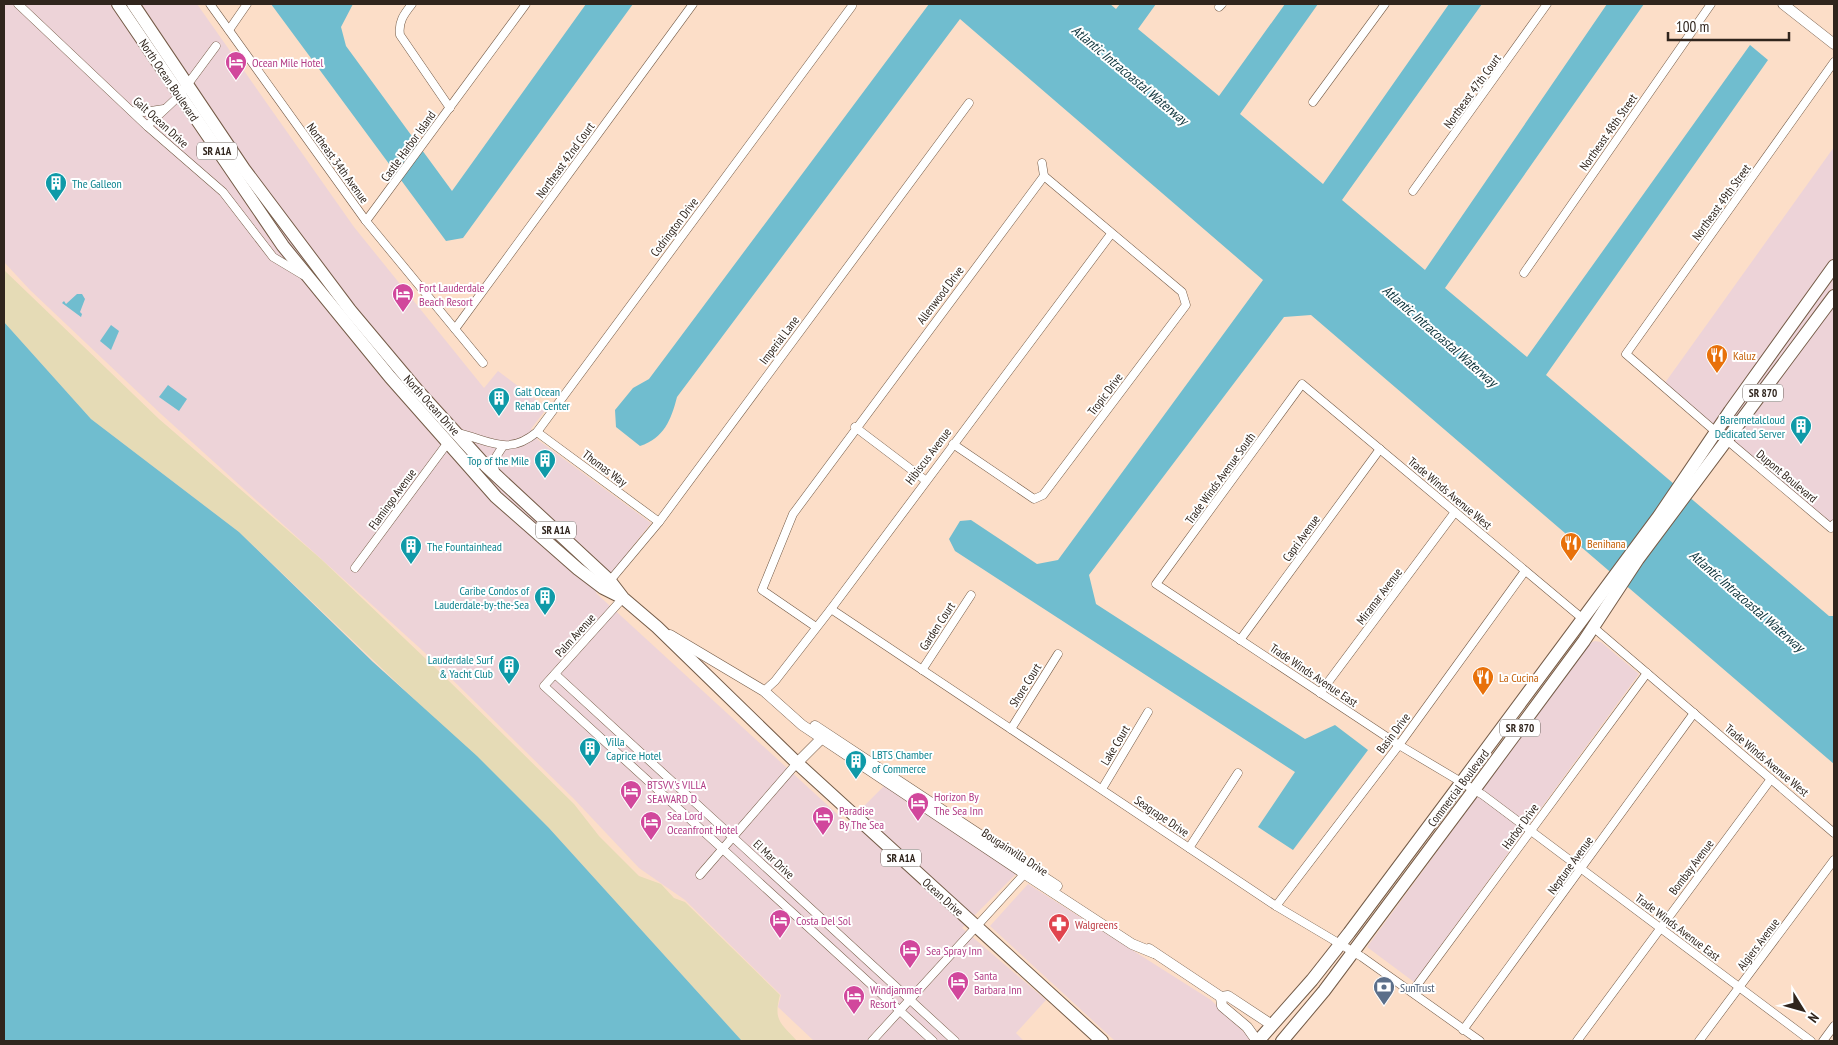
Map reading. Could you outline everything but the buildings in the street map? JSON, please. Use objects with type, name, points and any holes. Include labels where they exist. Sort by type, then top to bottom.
[{"type":"main road","name":"North Ocean Boulevard","points":[[118,4],[255,206]]},
{"type":"main road","name":"North Ocean Boulevard","points":[[133,4],[260,193]]},
{"type":"main road","name":"North Ocean Drive","points":[[260,193],[350,310],[458,433],[495,474],[606,585]]},
{"type":"main road","name":"North Ocean Drive","points":[[255,206],[307,277],[447,443],[496,497],[564,557],[606,585],[657,626]]},
{"type":"main road","name":"SR 870","points":[[1689,482],[1716,432],[1730,411],[1834,266]]},
{"type":"main road","points":[[1825,279],[1832,299]]},
{"type":"main road","name":"SR 870","points":[[1689,482],[1728,441],[1832,299]]},
{"type":"main road","points":[[1728,441],[1725,435],[1730,411]]},
{"type":"main road","name":"Commercial Boulevard","points":[[1286,1040],[1354,952],[1584,641],[1585,627],[1689,482]]},
{"type":"main road","name":"Commercial Boulevard","points":[[1257,1041],[1340,944],[1461,783],[1588,623]]},
{"type":"main road","name":"Ocean Drive","points":[[657,626],[797,763],[1102,1041]]},
{"type":"main road","points":[[1272,1025],[1273,1041]]},
{"type":"street","name":"Galt Ocean Drive","points":[[18,4],[147,126],[224,192],[273,257],[307,277]]},
{"type":"street","name":"Northeast 34th Avenue","points":[[210,4],[366,221],[455,329]]},
{"type":"street","points":[[229,30],[246,4]]},
{"type":"street","name":"Castle Harbor Island","points":[[412,4],[398,27],[400,35],[450,108]]},
{"type":"street","name":"Castle Harbor Island","points":[[366,221],[526,4]]},
{"type":"street","name":"Northeast 42nd Court","points":[[455,329],[693,4]]},
{"type":"street","points":[[1313,102],[1384,4]]},
{"type":"street","name":"Northeast 47th Court","points":[[1413,190],[1547,4]]},
{"type":"street","name":"Northeast 48th Street","points":[[1524,273],[1711,4]]},
{"type":"street","points":[[1783,4],[1834,44]]},
{"type":"street","name":"Codrington Drive","points":[[504,446],[527,440],[538,432],[852,6]]},
{"type":"street","points":[[147,126],[179,96],[186,84],[216,46]]},
{"type":"street","name":"Northeast 49th Street","points":[[1716,432],[1626,354],[1834,62]]},
{"type":"street","name":"Imperial Lane","points":[[606,585],[659,522],[970,103]]},
{"type":"street","points":[[132,111],[144,112],[165,109]]},
{"type":"street","points":[[1042,163],[1044,176],[1111,234]]},
{"type":"street","name":"Allenwood Drive","points":[[816,627],[762,590],[793,514],[855,427],[1044,176]]},
{"type":"street","name":"Hibiscus Avenue","points":[[764,691],[775,681],[831,609],[925,480],[1111,234]]},
{"type":"street","name":"Tropic Drive","points":[[953,444],[1034,499],[1043,496],[1186,305],[1182,292],[1111,234]]},
{"type":"street","points":[[455,329],[483,363]]},
{"type":"street","name":"Trade Winds Avenue West","points":[[1302,384],[1588,623],[1834,833]]},
{"type":"street","name":"Trade Winds Avenue South","points":[[1156,584],[1302,384]]},
{"type":"street","points":[[855,427],[925,480]]},
{"type":"street","name":"Thomas Way","points":[[538,432],[659,522]]},
{"type":"street","points":[[447,443],[458,433],[504,446],[494,460],[495,474]]},
{"type":"street","name":"Dupont Boulevard","points":[[1728,441],[1833,526]]},
{"type":"street","name":"Flamingo Avenue","points":[[355,568],[447,443]]},
{"type":"street","name":"Capri Avenue","points":[[1240,640],[1380,449]]},
{"type":"street","name":"Miramar Avenue","points":[[1320,693],[1455,512]]},
{"type":"street","name":"Basin Drive","points":[[1276,906],[1399,745],[1525,571]]},
{"type":"street","name":"Trade Winds Avenue East","points":[[1156,584],[1399,745],[1474,790],[1531,830],[1811,1041]]},
{"type":"street","name":"Garden Court","points":[[922,670],[971,594]]},
{"type":"street","name":"Palm Avenue","points":[[623,598],[544,686],[722,849]]},
{"type":"street","name":"Seagrape Drive","points":[[831,609],[1276,906],[1354,952],[1480,1041]]},
{"type":"street","name":"Bougainvilla Drive","points":[[657,626],[764,691],[770,698],[793,714],[802,725],[824,736],[1027,871]]},
{"type":"street","name":"Shore Court","points":[[1011,729],[1058,654]]},
{"type":"street","name":"Harbor Drive","points":[[1412,992],[1647,673]]},
{"type":"street","name":"El Mar Drive","points":[[555,674],[955,1041]]},
{"type":"street","name":"Lake Court","points":[[1102,789],[1148,712]]},
{"type":"street","name":"Neptune Avenue","points":[[1463,1030],[1694,714]]},
{"type":"street","points":[[700,875],[797,763],[824,736]]},
{"type":"street","name":"Bougainvilla Drive","points":[[824,736],[840,751],[1027,871],[1100,914],[1154,953],[1221,997],[1222,1006],[1247,1027],[1257,1041]]},
{"type":"street","points":[[809,752],[840,751]]},
{"type":"street","points":[[1190,848],[1238,773]]},
{"type":"street","name":"Bombay Avenue","points":[[1577,1041],[1771,779]]},
{"type":"street","points":[[722,849],[933,1041]]},
{"type":"street","name":"Algiers Avenue","points":[[1699,1041],[1834,860]]},
{"type":"street","points":[[872,1041],[1027,871]]},
{"type":"street","points":[[1221,997],[1228,996],[1272,1025]]},
{"type":"street","points":[[1823,1041],[1834,1026]]},
{"type":"shaded area","points":[[4,4],[197,4],[354,227],[484,388],[498,371],[547,408],[531,429],[538,440],[651,523],[596,593],[847,823],[886,784],[1016,874],[962,928],[1046,1000],[1016,1033],[1024,1041],[814,1041],[778,1007],[781,995],[685,900],[639,868],[574,799],[423,651],[161,414],[30,290],[4,262]]},
{"type":"shaded area","points":[[1834,147],[1834,519],[1828,526],[1662,387]]},
{"type":"shaded area","points":[[1595,641],[1601,642],[1639,674],[1414,982],[1367,947],[1590,643]]},
{"type":"shaded area","points":[[1028,884],[1211,1000],[1253,1041],[1115,1041],[990,926]]},
{"type":"sand","points":[[4,270],[159,419],[321,559],[448,680],[574,804],[599,836],[639,876],[661,884],[674,898],[685,902],[780,995],[778,1016],[797,1041],[742,1041],[549,828],[239,532],[91,419],[4,322]]},
{"type":"water","points":[[271,4],[353,4],[341,27],[346,46],[452,191],[586,4],[633,4],[463,238],[446,241]]},
{"type":"water","name":"Atlantic Intracoastal Waterway","points":[[929,4],[1110,4],[1116,9],[1120,4],[1156,4],[1138,29],[1219,96],[1285,4],[1318,4],[1240,114],[1323,184],[1449,4],[1482,4],[1342,200],[1425,270],[1607,4],[1644,4],[1445,288],[1527,357],[1750,45],[1768,60],[1546,375],[1829,616],[1834,616],[1834,764],[1311,315],[1284,317],[1089,575],[1096,604],[1305,739],[1335,725],[1368,750],[1293,850],[1258,827],[1295,772],[955,551],[949,539],[960,521],[971,520],[1037,564],[1058,560],[1263,280],[960,19],[677,397],[669,421],[661,433],[648,443],[640,446],[616,427],[615,410],[633,388],[649,379]]},
{"type":"water","points":[[77,294],[82,294],[85,299],[80,312],[82,314],[81,317],[62,303],[64,301],[66,304]]},
{"type":"water","points":[[4,322],[91,419],[239,532],[373,662],[477,756],[549,828],[742,1041],[4,1041]]},
{"type":"water","points":[[111,325],[119,331],[111,350],[100,341]]},
{"type":"water","points":[[168,385],[187,399],[179,411],[159,397]]},
{"type":"place","name":"Ocean Mile Hotel","points":[[236,81]]},
{"type":"place","name":"The Galleon","points":[[56,202]]},
{"type":"place","name":"Fort Lauderdale Beach Resort","points":[[403,313]]},
{"type":"place","name":"Kaluz","points":[[1717,374]]},
{"type":"place","name":"Galt Ocean Rehab Center","points":[[499,417]]},
{"type":"place","name":"Baremetalcloud Dedicated Server","points":[[1801,445]]},
{"type":"place","name":"Top of the Mile","points":[[545,479]]},
{"type":"place","name":"Benihana","points":[[1571,562]]},
{"type":"place","name":"The Fountainhead","points":[[411,565]]},
{"type":"place","name":"Caribe Condos of Lauderdale-by-the-Sea","points":[[545,616]]},
{"type":"place","name":"Lauderdale Surf & Yacht Club","points":[[509,685]]},
{"type":"place","name":"La Cucina","points":[[1483,696]]},
{"type":"place","name":"Villa Caprice Hotel","points":[[590,767]]},
{"type":"place","name":"LBTS Chamber of Commerce","points":[[856,780]]},
{"type":"place","name":"BTSVV's VILLA SEAWARD D","points":[[631,810]]},
{"type":"place","name":"Horizon By The Sea Inn","points":[[918,822]]},
{"type":"place","name":"Paradise By The Sea","points":[[823,836]]},
{"type":"place","name":"Sea Lord Oceanfront Hotel","points":[[651,841]]},
{"type":"place","name":"Costa Del Sol","points":[[780,939]]},
{"type":"place","name":"Walgreens","points":[[1059,943]]},
{"type":"place","name":"Sea Spray Inn","points":[[910,969]]},
{"type":"place","name":"Santa Barbara Inn","points":[[958,1001]]},
{"type":"place","name":"SunTrust","points":[[1384,1006]]},
{"type":"place","name":"Windjammer Resort","points":[[854,1015]]}]
